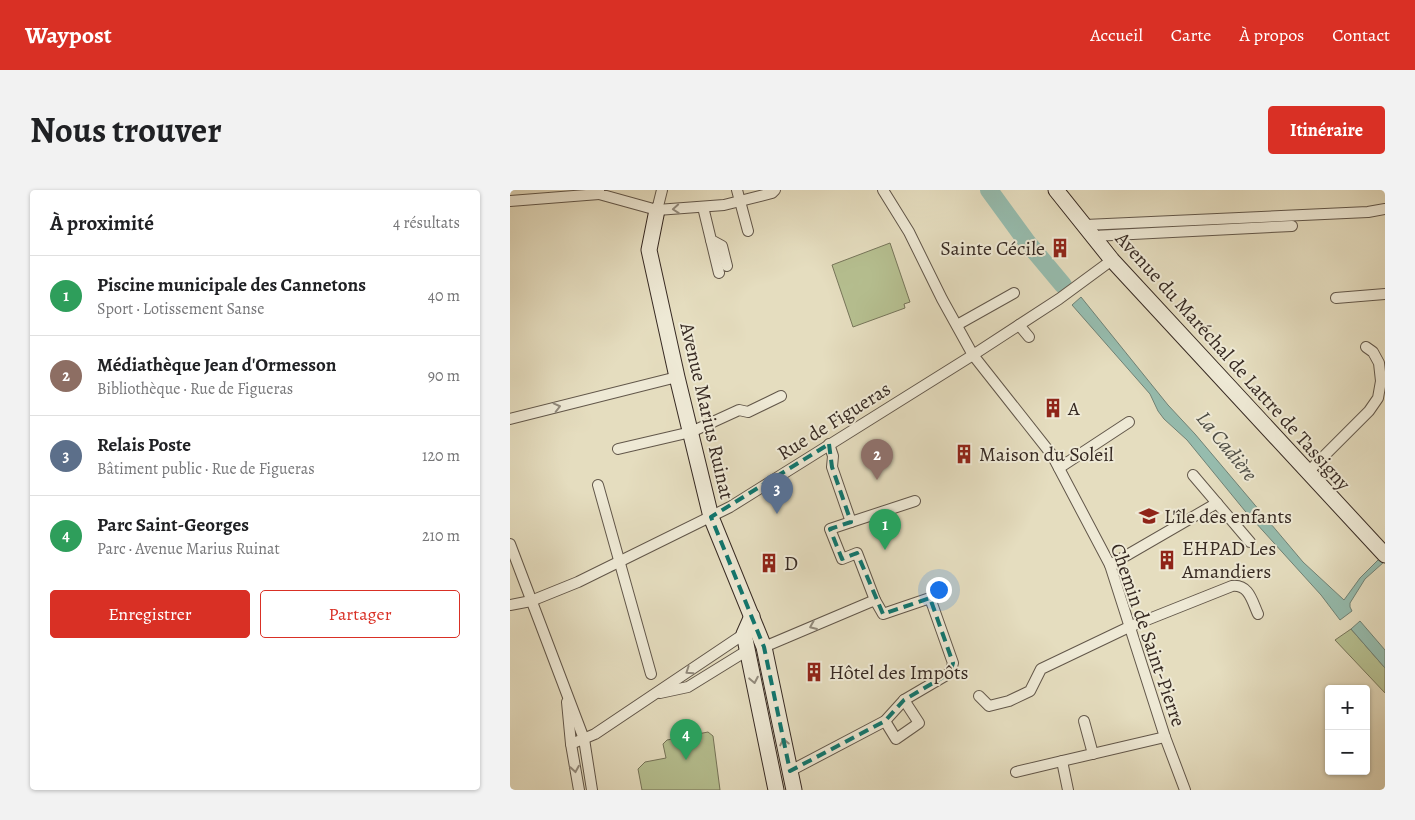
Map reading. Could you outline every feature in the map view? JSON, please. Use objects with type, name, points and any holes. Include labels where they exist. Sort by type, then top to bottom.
[{"type":"street","points":[[657,210],[662,190]]},
{"type":"street","points":[[737,190],[748,231]]},
{"type":"street","points":[[510,201],[525,195],[599,192],[657,210],[724,205],[772,193],[774,190]]},
{"type":"street","name":"Chemin de Saint-Pierre","points":[[883,190],[909,232],[942,299],[973,355],[1052,455],[1110,565],[1165,737],[1186,790]]},
{"type":"street","name":"Avenue du Maréchal de Lattre de Tassigny","points":[[1056,190],[1112,260],[1384,554]]},
{"type":"street","points":[[703,207],[711,240],[722,246],[723,269]]},
{"type":"street","points":[[1088,230],[1368,212],[1385,209]]},
{"type":"street","name":"Avenue Marius Ruinat","points":[[657,210],[649,250],[677,377],[711,517],[764,647],[794,790]]},
{"type":"street","points":[[1088,230],[1292,226]]},
{"type":"street","name":"Rue de Figueras","points":[[510,605],[531,601],[578,582],[730,507],[973,355],[1059,299],[1112,260]]},
{"type":"street","points":[[957,325],[1014,293]]},
{"type":"street","points":[[1336,298],[1385,294]]},
{"type":"street","points":[[1019,325],[1028,337]]},
{"type":"street","points":[[1308,472],[1369,411],[1378,398],[1381,381],[1379,363],[1373,352],[1366,347]]},
{"type":"street","points":[[510,419],[677,377]]},
{"type":"street","points":[[618,449],[691,432],[739,410],[748,412],[781,396]]},
{"type":"street","points":[[1059,468],[1129,422]]},
{"type":"street","points":[[830,444],[833,456],[832,467],[851,522]]},
{"type":"street","points":[[1193,475],[1250,542]]},
{"type":"street","points":[[598,485],[651,674]]},
{"type":"street","points":[[790,771],[885,722],[904,700],[950,673],[953,663],[930,598],[883,614],[875,600],[857,553],[842,559],[830,529],[916,501]]},
{"type":"street","points":[[1110,565],[1217,502]]},
{"type":"street","points":[[510,544],[584,738],[592,790]]},
{"type":"street","points":[[980,696],[989,706],[1009,702],[1030,691],[1041,669],[1130,626],[1236,585],[1246,589],[1258,614]]},
{"type":"street","points":[[764,647],[875,600]]},
{"type":"street","points":[[571,744],[595,734],[744,634],[752,616]]},
{"type":"street","points":[[744,634],[776,790]]},
{"type":"street","points":[[654,694],[688,688],[748,650]]},
{"type":"street","points":[[565,686],[571,744],[579,790]]},
{"type":"street","points":[[885,722],[896,739],[919,723],[904,700]]},
{"type":"street","points":[[1084,721],[1093,754]]},
{"type":"street","points":[[1016,772],[1165,737]]},
{"type":"street","points":[[1062,761],[1068,790]]},
{"type":"highlighted area","points":[[829,444],[832,467],[851,522],[830,529],[842,559],[857,553],[883,614],[930,598],[953,663],[950,673],[904,700],[885,721],[790,771],[764,647],[711,517]]},
{"type":"shaded area","points":[[890,243],[910,302],[904,304],[905,308],[853,327],[832,265]]},
{"type":"shaded area","points":[[1081,297],[1168,405],[1195,434],[1303,562],[1344,600],[1360,578],[1381,557],[1384,562],[1365,579],[1350,603],[1352,611],[1340,620],[1321,595],[1245,511],[1187,440],[1164,419],[1150,394],[1072,305]]},
{"type":"shaded area","points":[[1360,621],[1385,650],[1385,668],[1351,629]]},
{"type":"shaded area","points":[[1351,629],[1385,668],[1385,693],[1335,640]]},
{"type":"shaded area","points":[[708,732],[713,736],[720,790],[642,790],[638,769],[645,762],[666,758],[663,744],[667,740]]},
{"type":"waterway","name":"La Cadière","points":[[989,190],[1027,242],[1063,285]]},
{"type":"place","name":"Sainte Cécile","points":[[1060,248]]},
{"type":"place","name":"A","points":[[1053,408]]},
{"type":"place","name":"Maison du Soleil","points":[[964,454]]},
{"type":"place","name":"Médiathèque Jean d'Ormesson","points":[[877,480]]},
{"type":"place","name":"Relais Poste","points":[[777,514]]},
{"type":"place","name":"L'île des enfants","points":[[1149,516]]},
{"type":"place","name":"Piscine municipale des Cannetons","points":[[885,550]]},
{"type":"place","name":"EHPAD Les Amandiers","points":[[1167,560]]},
{"type":"place","name":"D","points":[[769,563]]},
{"type":"place","name":"Hôtel des Impôts","points":[[814,672]]},
{"type":"place","name":"Parc Saint-Georges","points":[[686,760]]}]
